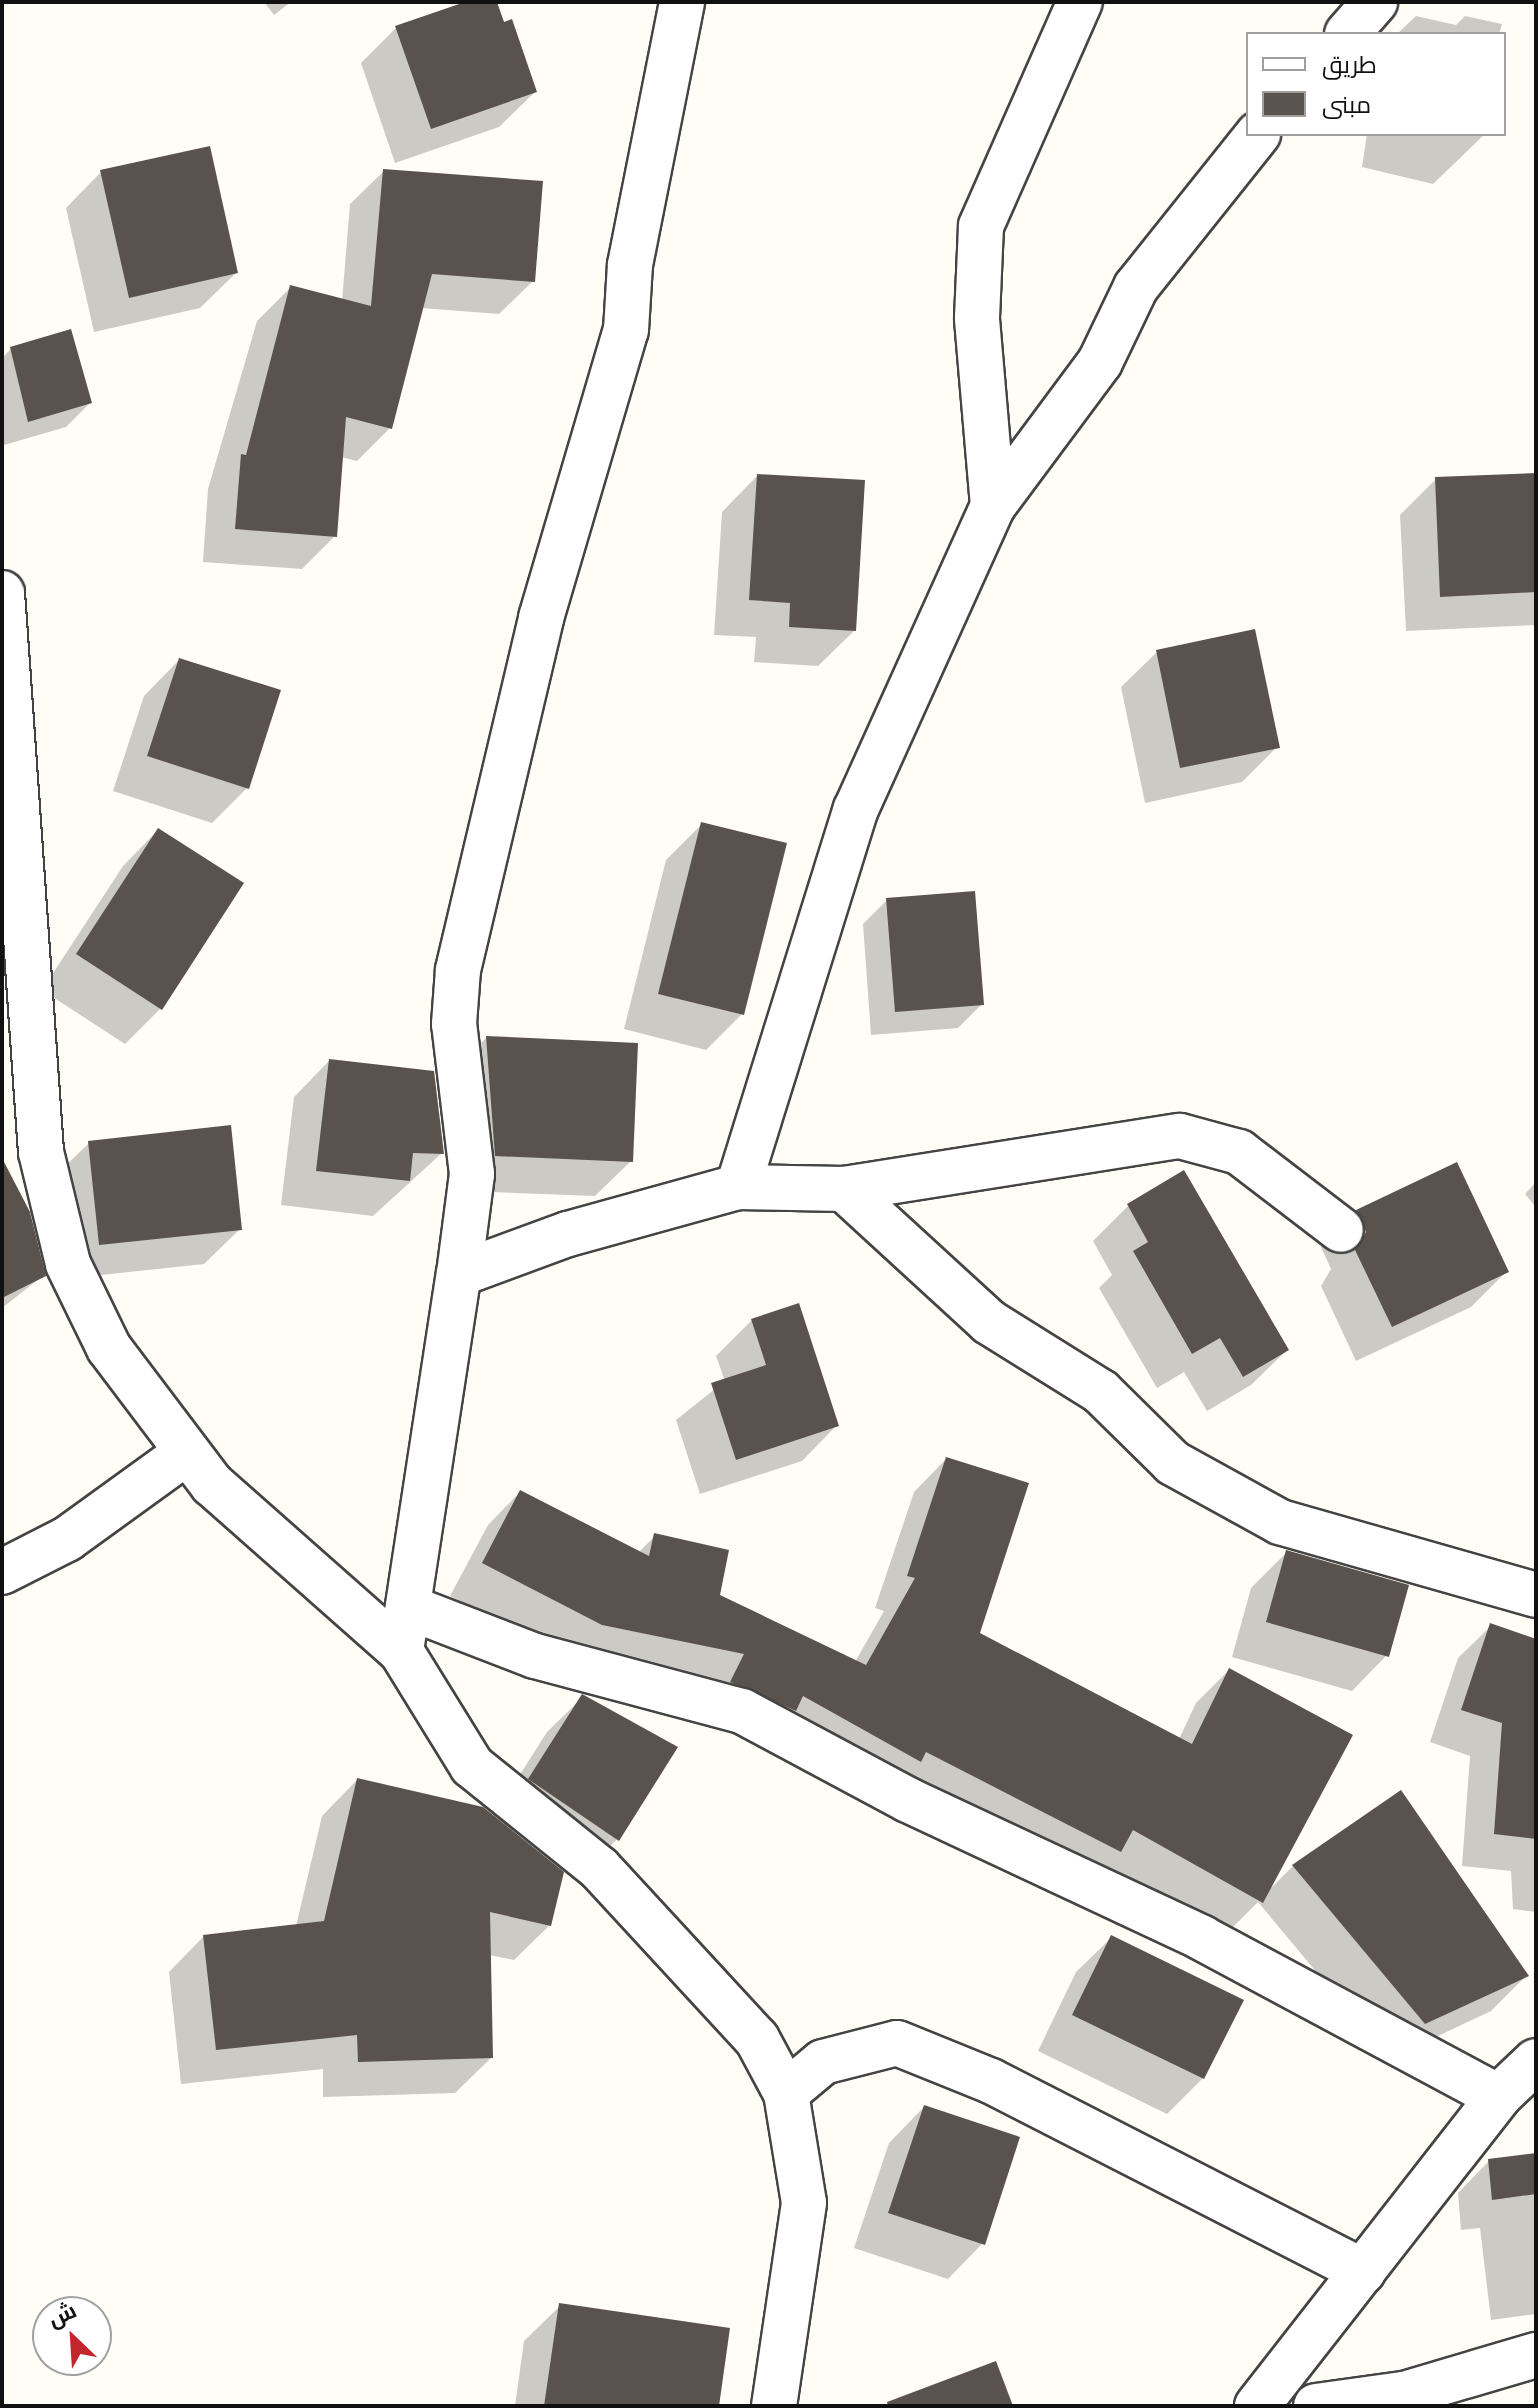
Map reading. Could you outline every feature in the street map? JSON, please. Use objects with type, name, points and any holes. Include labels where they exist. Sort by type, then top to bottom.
[{"type":"street","points":[[401,1651],[472,1174],[454,1024],[458,970],[541,618],[626,330],[630,265],[682,2]]},
{"type":"street","points":[[993,506],[977,318],[981,226],[1080,2]]},
{"type":"street","points":[[1349,32],[1375,2]]},
{"type":"street","points":[[738,1187],[856,809],[993,506],[1100,362],[1136,287],[1256,136]]},
{"type":"street","points":[[3,619],[19,1100],[68,1264],[109,1348],[212,1484],[401,1651],[472,1766],[620,1889],[757,2039],[786,2093],[804,2203],[774,2406]]},
{"type":"street","points":[[459,1274],[568,1234],[738,1187],[844,1189],[1180,1136],[1239,1152],[1341,1230]]},
{"type":"street","points":[[844,1189],[989,1322],[1101,1392],[1173,1463],[1280,1522],[1536,1595]]},
{"type":"street","points":[[2,1572],[67,1539],[187,1452]]},
{"type":"street","points":[[408,1607],[535,1656],[742,1711],[908,1800],[1202,1938],[1498,2097]]},
{"type":"street","points":[[786,2093],[823,2062],[897,2043],[991,2081],[1363,2271]]},
{"type":"street","points":[[1257,2406],[1498,2097],[1536,2061]]},
{"type":"street","points":[[1316,2406],[1404,2394],[1536,2355]]},
{"type":"building","points":[[465,2],[497,2],[504,22],[512,19],[537,92],[431,129],[395,26]]},
{"type":"building","points":[[210,146],[238,273],[129,298],[100,170]]},
{"type":"building","points":[[383,169],[543,181],[535,282],[432,274],[392,429],[346,417],[337,537],[235,529],[241,454],[246,455],[290,285],[371,306]]},
{"type":"building","points":[[71,329],[92,403],[28,422],[10,347]]},
{"type":"building","points":[[1536,473],[1536,592],[1440,597],[1435,477]]},
{"type":"building","points":[[757,474],[865,480],[856,631],[789,627],[790,603],[749,600]]},
{"type":"building","points":[[1255,629],[1280,748],[1180,768],[1156,650]]},
{"type":"building","points":[[179,658],[281,690],[249,789],[147,756]]},
{"type":"building","points":[[701,822],[787,843],[744,1015],[658,994]]},
{"type":"building","points":[[158,828],[244,883],[162,1010],[76,954]]},
{"type":"building","points":[[975,891],[984,1005],[895,1012],[886,898]]},
{"type":"building","points":[[486,1036],[638,1043],[633,1162],[495,1156]]},
{"type":"building","points":[[329,1059],[434,1071],[444,1154],[413,1153],[410,1181],[316,1171]]},
{"type":"building","points":[[231,1125],[242,1230],[99,1245],[88,1141]]},
{"type":"building","points":[[2,1158],[30,1212],[46,1276],[2,1298]]},
{"type":"building","points":[[1457,1162],[1509,1272],[1392,1327],[1355,1250],[1366,1232],[1356,1210]]},
{"type":"building","points":[[1184,1170],[1289,1350],[1243,1377],[1220,1338],[1192,1354],[1133,1251],[1148,1242],[1127,1204]]},
{"type":"building","points":[[799,1303],[839,1426],[736,1460],[711,1383],[766,1365],[751,1319]]},
{"type":"building","points":[[946,1457],[1029,1483],[980,1633],[1192,1744],[1229,1668],[1353,1735],[1263,1903],[1133,1830],[1121,1852],[926,1752],[921,1762],[803,1696],[796,1711],[730,1682],[744,1654],[602,1625],[482,1563],[520,1490],[649,1556],[654,1533],[729,1550],[720,1595],[866,1665],[915,1578],[907,1576]]},
{"type":"building","points":[[1286,1550],[1409,1585],[1389,1657],[1266,1622]]},
{"type":"building","points":[[1490,1623],[1536,1639],[1536,1839],[1494,1834],[1502,1723],[1461,1710]]},
{"type":"building","points":[[582,1694],[678,1747],[619,1841],[528,1779]]},
{"type":"building","points":[[357,1778],[483,1807],[564,1872],[551,1926],[490,1912],[493,2058],[358,2062],[357,2035],[216,2050],[203,1935],[324,1921]]},
{"type":"building","points":[[1401,1790],[1529,1976],[1425,2024],[1292,1865]]},
{"type":"building","points":[[1111,1935],[1244,2000],[1204,2079],[1072,2015]]},
{"type":"building","points":[[924,2105],[1020,2137],[985,2245],[888,2213]]},
{"type":"building","points":[[1536,2153],[1536,2194],[1492,2200],[1488,2159]]},
{"type":"building","points":[[559,2303],[730,2328],[719,2406],[544,2406]]},
{"type":"building","points":[[996,2361],[1013,2406],[888,2406],[887,2402]]}]
